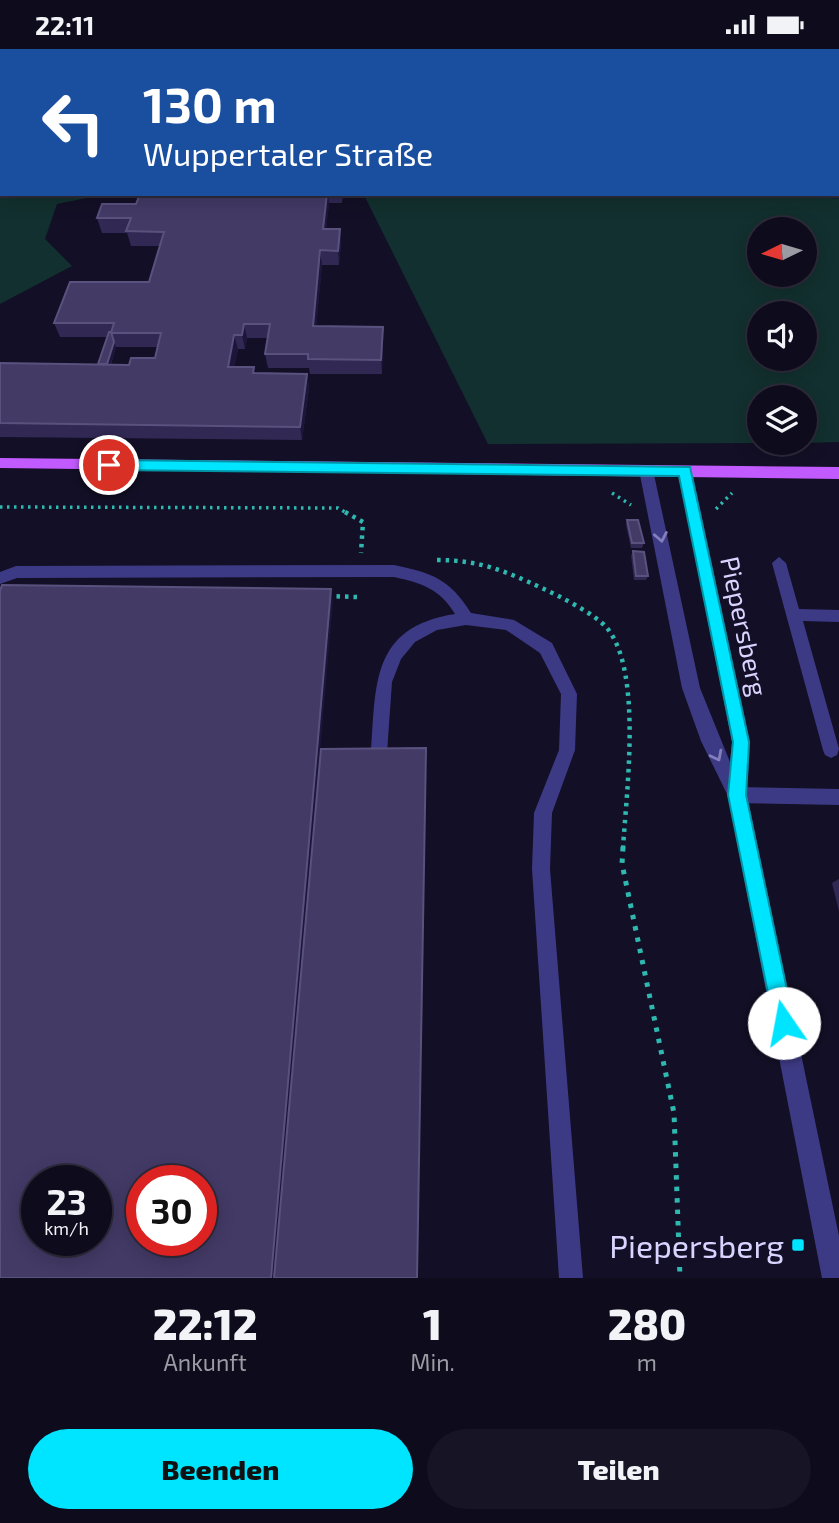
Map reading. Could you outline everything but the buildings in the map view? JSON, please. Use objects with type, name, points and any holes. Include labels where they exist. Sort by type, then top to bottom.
[{"type":"main road","points":[[0,463],[839,473]]},
{"type":"street","name":"Piepersberg","points":[[646,470],[691,688],[710,741],[737,795],[835,1278]]},
{"type":"street","name":"Piepersberg","points":[[685,471],[741,742],[737,795]]},
{"type":"lane","points":[[779,563],[831,750]]},
{"type":"lane","points":[[0,578],[16,572],[397,572],[426,577],[451,592],[466,619]]},
{"type":"lane","points":[[793,615],[839,616]]},
{"type":"lane","points":[[379,753],[384,682],[394,656],[410,637],[434,624],[466,619],[509,624],[546,648],[569,694],[567,750],[543,813],[541,869],[571,1278]]},
{"type":"lane","points":[[737,795],[839,796]]},
{"type":"path","points":[[0,507],[338,508],[363,522],[357,597],[321,596]]},
{"type":"path","points":[[397,572],[426,560],[461,560],[495,566],[563,598],[607,628],[625,668],[630,731],[622,864],[674,1113],[680,1278]]},
{"type":"green space","points":[[0,196],[96,196],[57,204],[45,239],[72,266],[0,304]]},
{"type":"green space","points":[[346,196],[839,196],[839,442],[817,443],[817,385],[747,385],[747,443],[488,444],[365,197]]},
{"type":"waterway","points":[[829,196],[839,197]]},
{"type":"place","name":"Piepersberg","points":[[798,1245]]},
{"type":"route","points":[[109,465],[685,471],[741,742],[737,795],[784,1023]]}]
